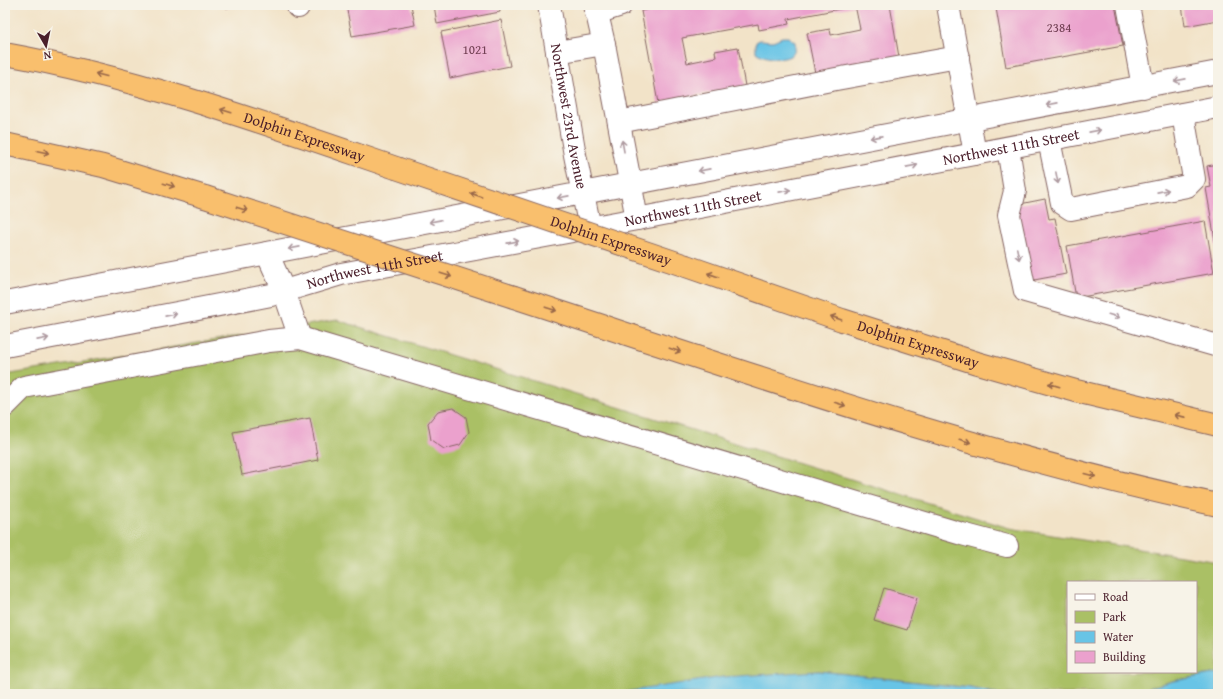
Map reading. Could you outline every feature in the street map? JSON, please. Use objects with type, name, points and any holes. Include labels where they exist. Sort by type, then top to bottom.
[{"type":"highway","name":"Dolphin Expressway","points":[[5,54],[94,73],[176,95],[253,119],[842,320],[977,363],[1076,391],[1218,426]]},
{"type":"highway","points":[[5,144],[103,166],[205,197],[877,415],[1021,457],[1100,478],[1218,505]]},
{"type":"street","name":"Northwest 23rd Avenue","points":[[550,5],[575,155],[590,228]]},
{"type":"street","points":[[621,5],[596,9],[619,122],[636,219]]},
{"type":"street","points":[[948,5],[975,154]]},
{"type":"street","points":[[1128,5],[1143,87]]},
{"type":"street","points":[[557,52],[604,44]]},
{"type":"street","points":[[619,122],[836,79],[958,57]]},
{"type":"street","points":[[5,303],[1218,72]]},
{"type":"street","name":"Northwest 11th Street","points":[[5,346],[228,304],[284,292],[342,274],[590,228],[1218,107]]},
{"type":"street","points":[[1049,140],[1062,203],[1071,209],[1079,208],[1187,186],[1194,179],[1183,114]]},
{"type":"street","points":[[1008,148],[1015,191],[1009,215],[1026,291],[1218,346]]},
{"type":"street","points":[[267,253],[284,292],[300,338]]},
{"type":"street","points":[[5,406],[24,387],[269,341],[300,338],[1007,546]]},
{"type":"green space","points":[[337,320],[1009,528],[1218,562],[1218,673],[1173,681],[1125,694],[999,694],[971,688],[819,671],[614,694],[5,694],[5,375]]},
{"type":"water","points":[[782,37],[788,37],[795,42],[795,50],[793,54],[787,58],[773,58],[763,56],[756,52],[756,42],[760,40],[773,41]]},
{"type":"water","points":[[819,671],[971,688],[999,694],[611,694],[723,677]]},
{"type":"water","points":[[1218,673],[1218,694],[1125,694],[1173,681]]},
{"type":"building","points":[[226,5],[239,5],[239,6],[226,8]]},
{"type":"building","points":[[346,5],[411,5],[415,25],[352,36]]},
{"type":"building","points":[[434,5],[499,5],[500,12],[437,24]]},
{"type":"building","points":[[672,5],[855,6],[788,19],[789,24],[759,30],[758,24],[682,38],[687,63],[716,57],[715,51],[738,47],[745,86],[658,103],[641,11]]},
{"type":"building","points":[[855,5],[890,5],[899,57],[815,73],[807,33],[830,29],[831,35],[860,29]]},
{"type":"building","points":[[1010,5],[1115,5],[1123,46],[1006,67],[996,8]]},
{"type":"building","points":[[1182,5],[1218,5],[1218,20],[1185,26]]},
{"type":"building","points":[[501,20],[510,66],[450,78],[441,32]]},
{"type":"building","points":[[1218,164],[1217,252],[1206,188],[1211,187],[1207,166]]},
{"type":"building","points":[[1045,199],[1049,219],[1055,218],[1066,274],[1029,281],[1015,205]]},
{"type":"building","points":[[1205,221],[1214,273],[1076,298],[1067,246]]},
{"type":"building","points":[[453,408],[466,417],[469,432],[460,445],[444,449],[431,440],[428,423],[438,411]]},
{"type":"building","points":[[310,418],[318,460],[242,475],[233,432]]},
{"type":"building","points":[[884,588],[917,598],[907,630],[874,620]]}]
